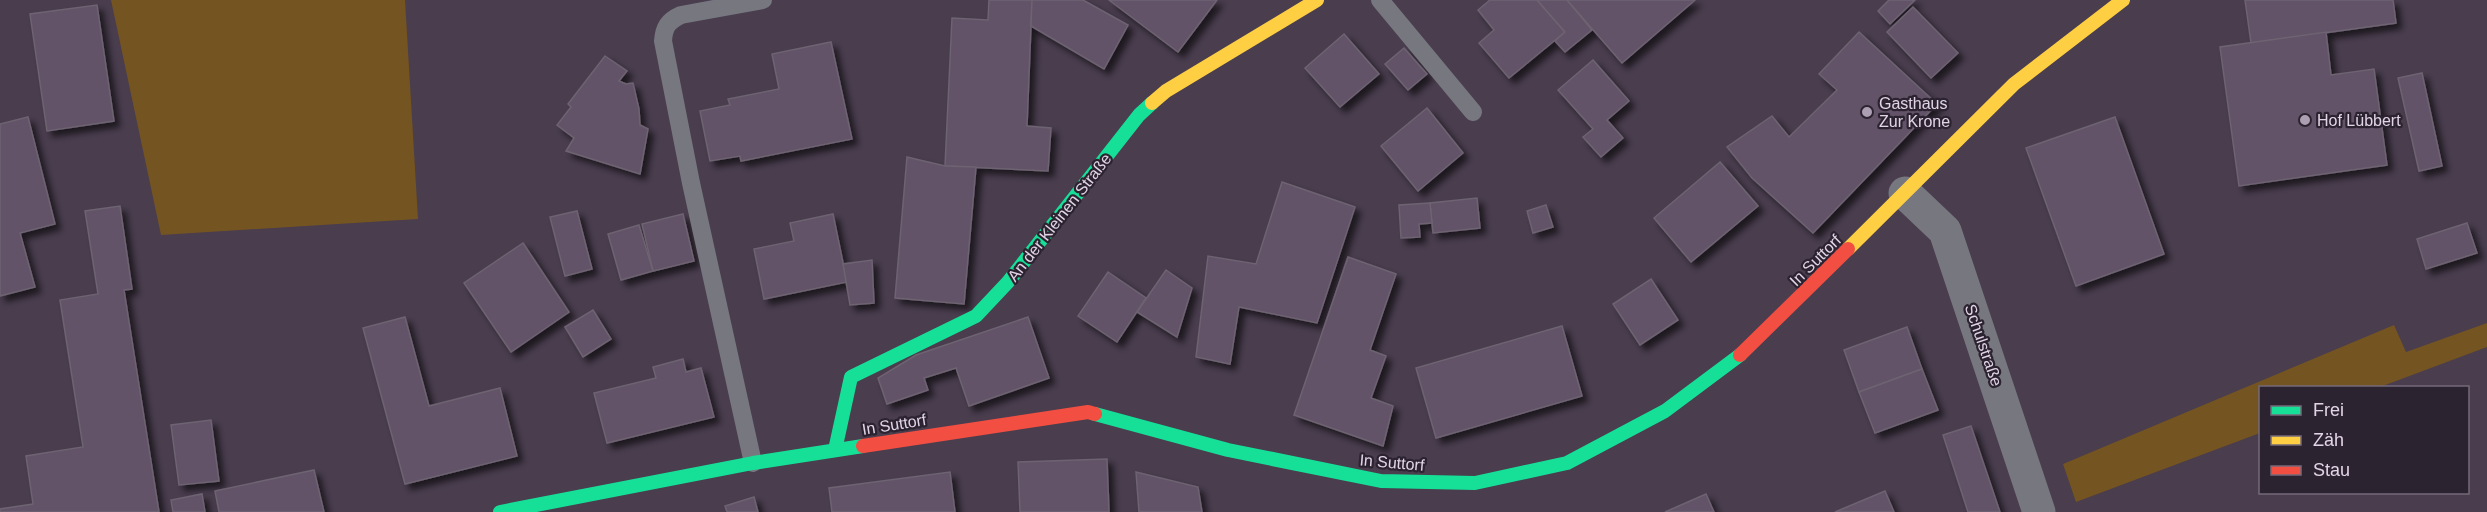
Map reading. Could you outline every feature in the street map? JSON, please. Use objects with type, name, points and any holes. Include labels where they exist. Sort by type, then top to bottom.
[{"type":"main road","name":"An der Kleinen Straße","points":[[835,450],[851,377],[975,316],[1008,282],[1139,115],[1166,91],[1317,0]]},
{"type":"main road","name":"In Suttorf","points":[[500,512],[753,463],[1088,412],[1228,450],[1381,481],[1475,483],[1567,464],[1665,411],[1749,348],[2014,84],[2122,0]]},
{"type":"street","name":"Schulstraße","points":[[1905,193],[1945,231],[2039,512]]},
{"type":"lane","points":[[753,463],[691,183],[663,41],[664,29],[670,20],[681,15],[763,0]]},
{"type":"lane","points":[[1380,0],[1473,112]]},
{"type":"shaded area","points":[[111,0],[405,0],[418,219],[161,235]]},
{"type":"shaded area","points":[[2487,323],[2487,347],[2383,386],[2259,386],[2259,433],[2076,502],[2063,464],[2394,325],[2406,352]]},
{"type":"building","points":[[989,0],[1032,0],[1027,126],[1051,128],[1048,171],[945,166],[952,18],[988,20]]},
{"type":"building","points":[[1032,0],[1083,0],[1128,25],[1104,69],[1031,26]]},
{"type":"building","points":[[1109,0],[1217,0],[1178,52]]},
{"type":"building","points":[[1490,0],[1537,0],[1565,32],[1509,78],[1479,43],[1494,30],[1478,10]]},
{"type":"building","points":[[1537,0],[1567,0],[1592,30],[1565,52],[1555,41],[1565,32]]},
{"type":"building","points":[[1567,0],[1695,0],[1622,63]]},
{"type":"building","points":[[1889,0],[1915,0],[1890,24],[1878,11]]},
{"type":"building","points":[[2245,0],[2393,0],[2396,23],[2251,43]]},
{"type":"building","points":[[97,5],[114,121],[47,131],[30,14]]},
{"type":"building","points":[[1913,7],[1958,53],[1931,78],[1887,32]]},
{"type":"building","points":[[1859,32],[1937,104],[1813,233],[1752,178],[1727,147],[1772,116],[1789,137],[1837,90],[1819,74]]},
{"type":"building","name":"Hof Lübbert","points":[[2326,32],[2331,75],[2374,69],[2387,165],[2239,186],[2220,47]]},
{"type":"building","points":[[1344,34],[1379,74],[1340,107],[1305,68]]},
{"type":"building","points":[[831,42],[852,139],[741,161],[740,156],[710,161],[700,111],[730,105],[728,99],[779,89],[772,54]]},
{"type":"building","points":[[1404,48],[1427,74],[1408,90],[1385,64]]},
{"type":"building","points":[[605,56],[627,71],[619,81],[626,84],[633,83],[640,125],[648,129],[640,174],[566,151],[574,138],[557,125],[571,107],[568,104]]},
{"type":"building","points":[[1593,60],[1629,101],[1607,120],[1623,138],[1601,157],[1583,137],[1593,129],[1558,90]]},
{"type":"building","points":[[2422,73],[2442,166],[2419,171],[2398,78]]},
{"type":"building","points":[[1427,108],[1463,153],[1418,191],[1381,146]]},
{"type":"building","points":[[28,117],[55,224],[20,233],[35,287],[0,296],[0,124]]},
{"type":"building","points":[[2115,117],[2164,254],[2076,286],[2026,148]]},
{"type":"building","points":[[907,157],[945,166],[976,167],[964,304],[895,298]]},
{"type":"building","points":[[1720,162],[1758,206],[1691,262],[1654,218]]},
{"type":"building","points":[[1282,182],[1355,207],[1317,323],[1239,307],[1230,364],[1196,357],[1208,256],[1256,264]]},
{"type":"building","points":[[1477,198],[1480,228],[1433,233],[1430,203]]},
{"type":"building","points":[[1430,203],[1432,223],[1419,224],[1420,237],[1401,238],[1399,205]]},
{"type":"building","points":[[1546,205],[1553,227],[1533,233],[1527,211]]},
{"type":"building","points":[[120,206],[132,289],[124,290],[159,512],[0,512],[0,509],[33,504],[26,456],[83,447],[60,300],[98,294],[85,211]]},
{"type":"building","points":[[577,211],[592,269],[565,276],[550,217]]},
{"type":"building","points":[[683,214],[694,261],[653,271],[642,224]]},
{"type":"building","points":[[833,214],[847,282],[764,299],[754,249],[794,241],[790,223]]},
{"type":"building","points":[[2467,223],[2477,253],[2426,269],[2417,239]]},
{"type":"building","points":[[639,225],[653,271],[621,280],[608,234]]},
{"type":"building","points":[[523,243],[569,312],[511,352],[464,283]]},
{"type":"building","points":[[1348,257],[1396,274],[1370,350],[1386,356],[1371,398],[1393,406],[1383,446],[1294,415]]},
{"type":"building","points":[[872,260],[874,303],[850,305],[843,264]]},
{"type":"building","points":[[1166,270],[1192,288],[1177,337],[1137,312]]},
{"type":"building","points":[[1108,272],[1146,298],[1117,342],[1078,316]]},
{"type":"building","points":[[1651,279],[1678,320],[1640,345],[1613,304]]},
{"type":"building","points":[[593,310],[611,339],[583,357],[565,327]]},
{"type":"building","points":[[405,317],[429,406],[500,388],[517,456],[405,484],[363,328]]},
{"type":"building","points":[[1028,317],[1049,378],[969,406],[956,368],[924,378],[928,390],[887,404],[878,378],[916,355]]},
{"type":"building","points":[[1562,326],[1582,396],[1436,438],[1416,368]]},
{"type":"building","points":[[1907,327],[1922,369],[1859,392],[1844,350]]},
{"type":"building","points":[[683,359],[686,372],[701,368],[714,417],[607,443],[594,393],[656,378],[653,367]]},
{"type":"building","points":[[1922,369],[1938,410],[1875,433],[1859,392]]},
{"type":"building","points":[[211,420],[219,481],[179,485],[171,425]]},
{"type":"building","points":[[1971,426],[2000,512],[1968,512],[1943,435]]},
{"type":"building","points":[[1107,459],[1109,512],[1020,512],[1018,462]]},
{"type":"building","points":[[314,470],[324,512],[219,512],[215,491]]},
{"type":"building","points":[[950,472],[955,512],[832,512],[829,488]]},
{"type":"building","points":[[1136,472],[1198,487],[1202,512],[1139,512]]},
{"type":"building","points":[[1885,491],[1894,512],[1835,512]]},
{"type":"building","points":[[202,494],[205,512],[173,512],[171,500]]},
{"type":"building","points":[[1706,494],[1714,512],[1665,512]]},
{"type":"building","points":[[754,497],[758,512],[727,512],[725,506]]},
{"type":"traffic: fast","points":[[835,450],[851,377],[976,316],[1008,282],[1139,115],[1152,103]]},
{"type":"traffic: fast","points":[[1095,414],[1228,450],[1381,481],[1475,483],[1567,463],[1665,411],[1740,355]]},
{"type":"traffic: fast","points":[[500,512],[753,463],[863,446]]},
{"type":"traffic: slow","points":[[1152,103],[1166,91],[1317,0]]},
{"type":"traffic: slow","points":[[1848,249],[2014,84],[2123,0]]},
{"type":"traffic: jam","points":[[1740,355],[1848,249]]},
{"type":"traffic: jam","points":[[863,446],[1088,412],[1095,414]]},
{"type":"place","name":"Gasthaus Zur Krone","points":[[1867,112]]},
{"type":"place","name":"Hof Lübbert","points":[[2305,120]]}]
